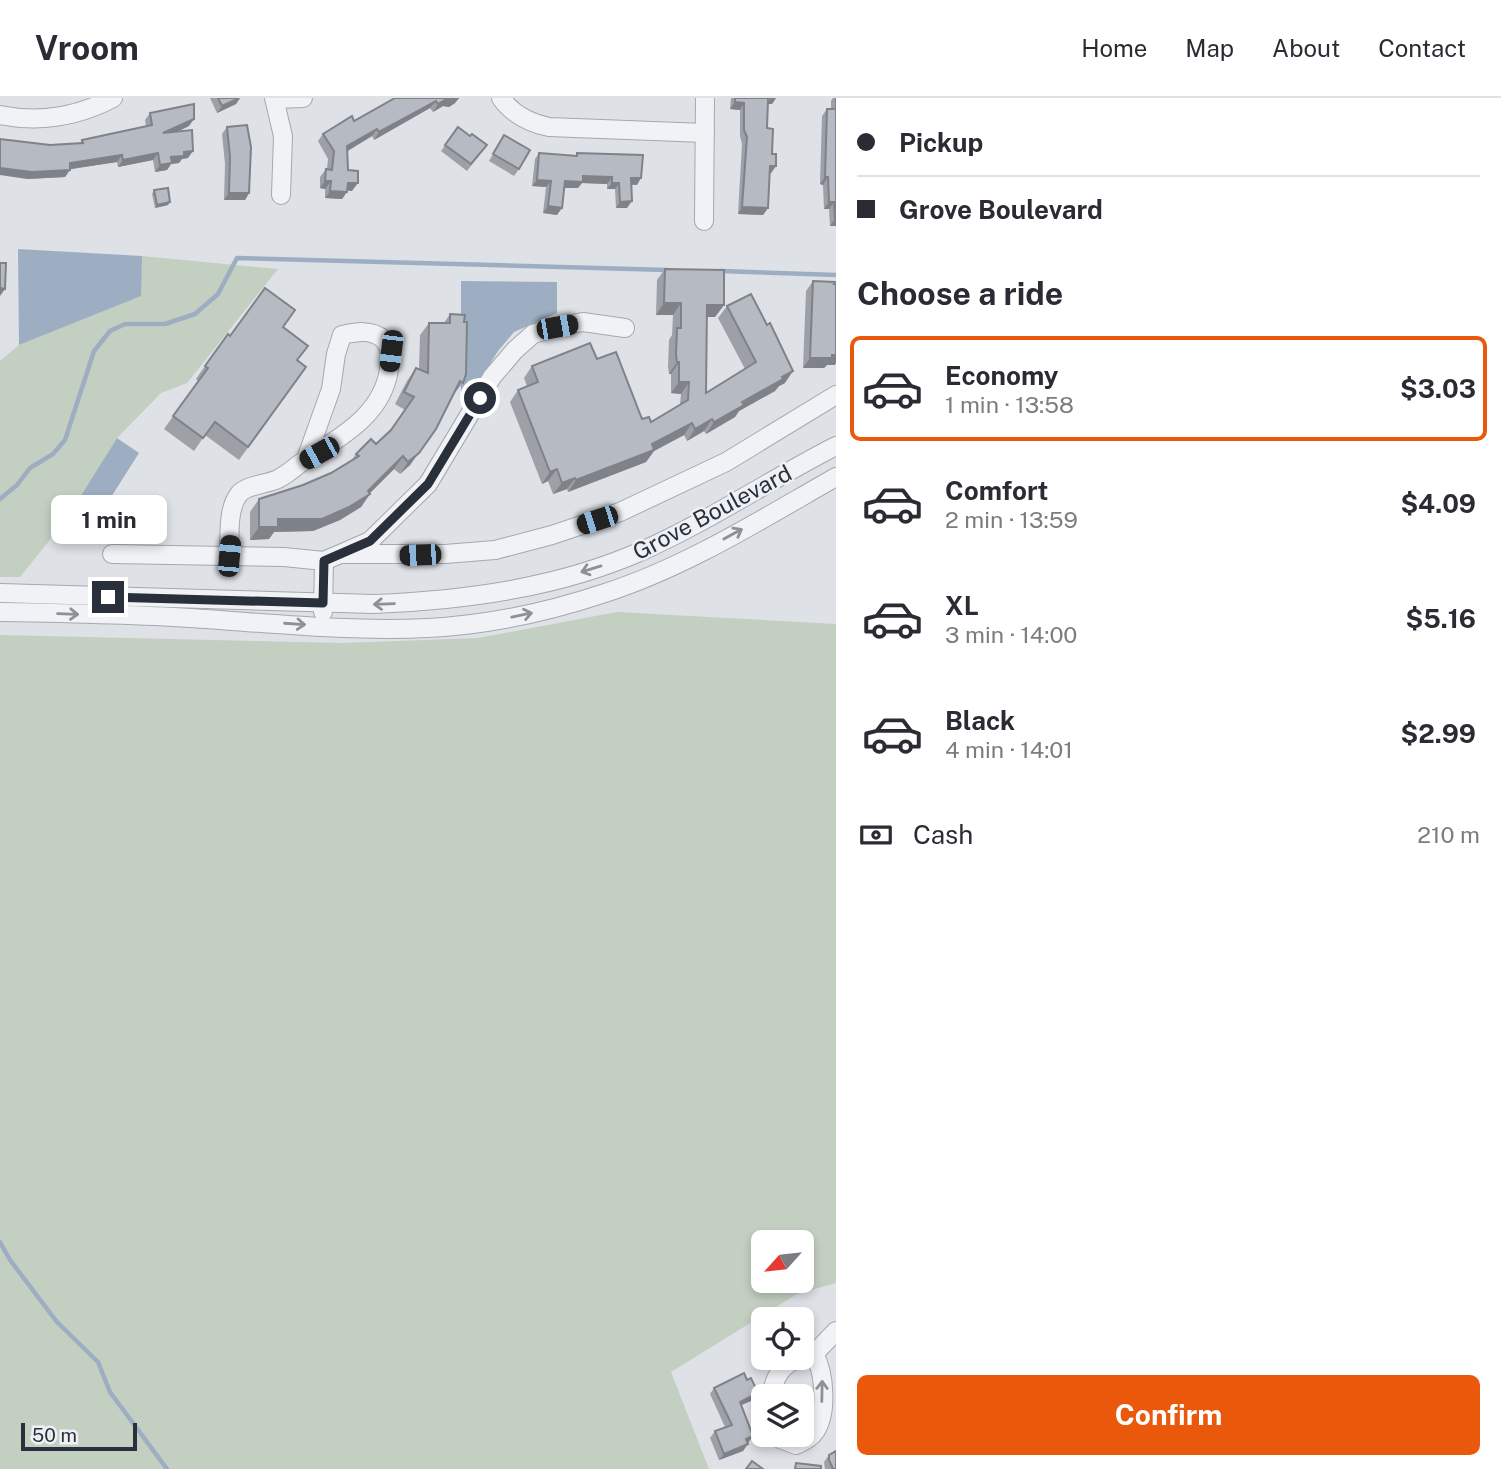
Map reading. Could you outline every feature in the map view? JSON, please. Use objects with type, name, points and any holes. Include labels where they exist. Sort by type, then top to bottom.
[{"type":"street","points":[[0,115],[21,119],[50,118],[72,114],[113,98]]},
{"type":"street","points":[[281,195],[282,136],[275,99],[303,98]]},
{"type":"street","points":[[501,98],[515,113],[530,123],[549,127],[705,133]]},
{"type":"street","points":[[704,221],[705,98]]},
{"type":"street","points":[[112,555],[284,557],[324,561],[344,554],[370,541],[428,484],[492,377],[533,334],[583,322],[625,328]]},
{"type":"street","points":[[229,556],[233,503],[242,490],[280,478],[331,446],[356,426],[374,406],[388,377],[391,351],[383,339],[365,331],[342,335],[331,389],[306,460]]},
{"type":"street","points":[[344,554],[433,554],[495,550],[552,535],[620,512],[714,468],[836,395]]},
{"type":"street","name":"Grove Boulevard","points":[[0,593],[374,604],[457,599],[535,585],[641,552],[677,535],[836,446]]},
{"type":"street","name":"Grove Boulevard","points":[[0,612],[168,617],[372,629],[432,628],[499,620],[565,605],[636,582],[672,566],[836,477]]},
{"type":"street","points":[[322,626],[324,561]]},
{"type":"street","points":[[814,1349],[836,1331]]},
{"type":"street","points":[[814,1362],[821,1367],[821,1421],[814,1433]]},
{"type":"green space","points":[[142,256],[278,269],[187,383],[161,393],[117,438],[65,521],[20,577],[0,577],[0,361],[19,345],[140,296]]},
{"type":"green space","points":[[617,612],[836,624],[836,1283],[814,1289],[814,1230],[751,1230],[751,1293],[801,1293],[776,1307],[751,1307],[751,1322],[671,1372],[709,1469],[0,1469],[0,635],[343,643],[478,638]]},
{"type":"water","points":[[18,249],[142,256],[141,296],[19,345]]},
{"type":"water","points":[[461,281],[557,282],[557,313],[514,332],[498,351],[471,395],[461,395]]},
{"type":"water","points":[[117,438],[139,453],[87,535],[65,521]]},
{"type":"building","points":[[218,98],[239,98],[222,106]]},
{"type":"building","points":[[395,98],[448,98],[438,104],[436,101],[379,132],[377,129],[347,146],[348,170],[358,171],[358,183],[348,183],[347,192],[330,191],[331,181],[325,181],[326,169],[332,170],[334,151],[323,134],[352,116],[354,121]]},
{"type":"building","points":[[735,98],[771,98],[771,101],[768,100],[767,128],[773,129],[772,154],[776,154],[776,166],[770,166],[768,208],[742,207],[747,137],[744,130],[744,103],[735,102]]},
{"type":"building","points":[[194,104],[194,119],[163,133],[192,130],[193,151],[184,152],[184,156],[171,157],[172,163],[160,165],[158,153],[123,160],[122,155],[70,163],[70,170],[32,172],[0,168],[0,139],[50,145],[83,143],[82,140],[152,125],[150,113]]},
{"type":"building","points":[[827,109],[836,109],[835,219],[834,202],[829,202],[828,177],[825,177]]},
{"type":"building","points":[[247,125],[251,147],[249,193],[229,193],[227,127]]},
{"type":"building","points":[[458,127],[487,145],[471,164],[445,145]]},
{"type":"building","points":[[504,135],[530,150],[519,169],[493,154]]},
{"type":"building","points":[[539,153],[577,156],[577,153],[643,155],[641,178],[631,178],[632,201],[620,202],[619,183],[612,183],[612,177],[583,176],[583,182],[565,181],[562,208],[548,206],[551,181],[537,180]]},
{"type":"building","points":[[168,188],[170,202],[157,205],[154,190]]},
{"type":"building","points":[[0,263],[6,263],[5,289],[0,288]]},
{"type":"building","points":[[665,269],[724,270],[724,305],[707,305],[706,393],[756,362],[727,306],[751,294],[767,325],[770,323],[793,371],[714,422],[712,419],[695,429],[692,423],[652,444],[654,450],[562,483],[557,469],[550,472],[518,390],[538,382],[532,366],[590,343],[597,359],[616,352],[642,419],[649,417],[651,422],[688,400],[689,382],[679,382],[679,362],[676,355],[677,328],[681,328],[681,303],[664,303]]},
{"type":"building","points":[[813,281],[836,284],[836,355],[832,355],[832,358],[810,358]]},
{"type":"building","points":[[265,288],[295,310],[283,327],[308,346],[297,360],[306,367],[248,447],[215,422],[203,438],[173,416],[208,368],[205,366],[228,334],[230,336]]},
{"type":"building","points":[[450,314],[465,315],[464,322],[467,322],[466,374],[436,429],[419,453],[408,462],[403,456],[368,491],[370,494],[349,507],[322,519],[278,519],[278,527],[259,527],[259,499],[331,473],[359,456],[356,454],[371,439],[376,444],[391,430],[414,397],[404,392],[416,368],[428,373],[429,323],[450,323]]},
{"type":"building","points":[[744,1373],[747,1380],[751,1378],[754,1384],[751,1384],[751,1396],[740,1402],[751,1431],[751,1437],[746,1439],[748,1444],[724,1454],[715,1431],[732,1425],[714,1388]]},
{"type":"building","points":[[836,1451],[836,1469],[833,1469],[829,1455]]},
{"type":"building","points":[[752,1461],[763,1469],[746,1469]]},
{"type":"building","points":[[796,1463],[821,1466],[821,1469],[795,1469]]},
{"type":"waterway","points":[[0,499],[17,485],[30,468],[53,454],[65,440],[94,351],[110,331],[125,324],[165,324],[195,314],[218,294],[237,258],[667,270]]},
{"type":"waterway","points":[[721,271],[836,275]]},
{"type":"waterway","points":[[0,1242],[10,1260],[57,1322],[98,1362],[110,1392],[167,1469]]},
{"type":"route","points":[[108,597],[323,603],[324,561],[370,541],[428,484],[480,398]]}]
